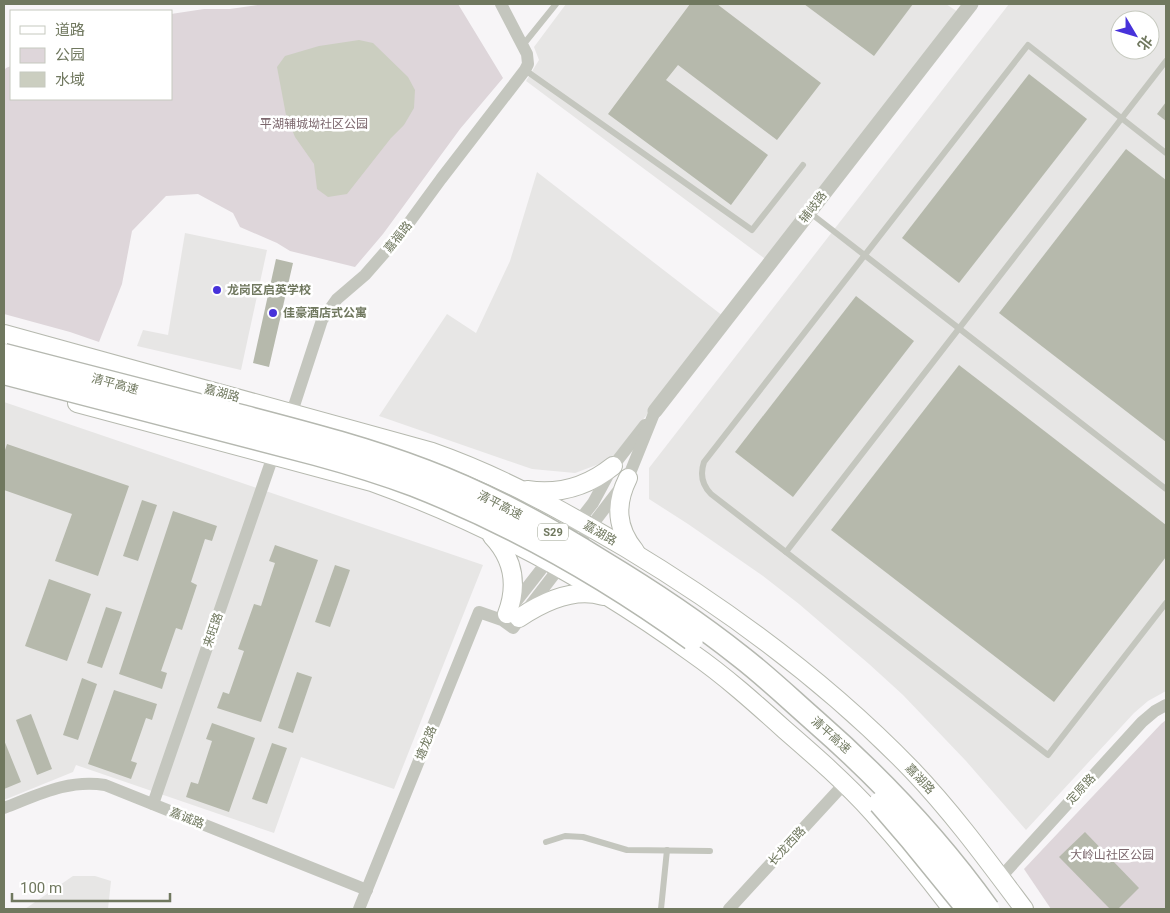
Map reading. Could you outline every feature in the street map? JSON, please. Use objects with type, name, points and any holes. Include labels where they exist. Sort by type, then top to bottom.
[{"type":"highway","name":"清平高速","points":[[4,355],[321,437],[374,453],[424,470],[470,490],[546,528],[676,608],[741,656],[772,682],[846,748],[898,801],[955,866],[988,909]]},
{"type":"highway","name":"清平高速","points":[[4,373],[365,468],[457,503],[537,542],[610,584],[668,622],[764,695],[870,792],[968,909]]},
{"type":"main road","name":"嘉湖路","points":[[4,334],[432,452],[468,465],[520,489],[584,524],[643,558],[751,630],[853,714],[892,750],[932,792],[1024,909]]},
{"type":"main road","points":[[4,384],[372,482],[445,511],[552,565],[609,597],[731,682],[845,784],[873,812],[952,909]]},
{"type":"main road","points":[[520,489],[546,492],[570,488],[593,480],[613,466]]},
{"type":"main road","points":[[628,478],[620,499],[620,521],[628,542],[643,558]]},
{"type":"main road","points":[[489,532],[504,550],[511,570],[513,592],[510,620]]},
{"type":"main road","points":[[510,620],[565,596],[592,594],[609,597]]},
{"type":"street","points":[[501,4],[523,46],[528,60],[525,70]]},
{"type":"street","name":"辅岐路","points":[[655,411],[971,4]]},
{"type":"street","name":"嘉福路","points":[[292,412],[322,320],[329,308],[346,290],[366,274],[400,235],[525,70]]},
{"type":"street","points":[[584,524],[613,466],[655,411]]},
{"type":"street","points":[[510,620],[584,524],[628,478],[655,411]]},
{"type":"street","name":"来旺路","points":[[153,804],[273,456]]},
{"type":"street","name":"塘龙路","points":[[359,909],[479,612],[510,620]]},
{"type":"street","name":"定原路","points":[[1000,878],[1142,722],[1166,705]]},
{"type":"street","name":"嘉诚路","points":[[4,808],[53,789],[89,782],[105,785],[367,890]]},
{"type":"street","name":"长龙西路","points":[[729,909],[845,784]]},
{"type":"lane","points":[[523,46],[556,4]]},
{"type":"lane","points":[[1166,153],[1028,45],[704,462],[702,468],[702,479],[707,490],[1048,755],[1166,603]]},
{"type":"lane","points":[[786,552],[1166,61]]},
{"type":"lane","points":[[525,70],[752,230],[803,165]]},
{"type":"lane","points":[[810,212],[1166,489]]},
{"type":"lane","points":[[546,842],[565,836],[582,837],[627,850],[710,851]]},
{"type":"lane","points":[[661,909],[667,850]]},
{"type":"shaded area","points":[[566,4],[946,4],[958,12],[768,261],[526,81],[539,60],[534,47]]},
{"type":"shaded area","points":[[1009,4],[1166,4],[1166,691],[1148,701],[1134,713],[1026,830],[966,761],[903,695],[869,664],[763,576],[649,499],[649,468]]},
{"type":"shaded area","points":[[537,172],[723,316],[672,384],[610,460],[575,473],[532,469],[379,416],[447,314],[476,333],[510,261]]},
{"type":"shaded area","name":"龙岗区启英学校","points":[[185,233],[267,250],[241,370],[137,346],[143,330],[168,335]]},
{"type":"shaded area","points":[[4,402],[483,565],[394,789],[301,757],[274,833],[76,765],[73,772],[4,800]]},
{"type":"shaded area","points":[[73,876],[95,876],[111,881],[108,909],[25,909]]},
{"type":"green space","name":"平湖辅城坳社区公园","points":[[265,4],[458,4],[503,78],[460,129],[383,234],[355,267],[290,251],[277,243],[240,227],[233,213],[198,194],[166,196],[132,231],[122,284],[99,342],[4,314],[4,71],[6,68],[10,66],[10,100],[172,100],[172,14],[204,9],[230,9]]},
{"type":"green space","name":"大岭山社区公园","points":[[1166,720],[1166,909],[1051,909],[1024,869]]},
{"type":"water","points":[[359,40],[373,43],[408,77],[415,90],[414,108],[404,125],[391,138],[347,194],[328,197],[317,189],[314,164],[295,137],[286,115],[277,67],[285,56],[319,46]]},
{"type":"building","points":[[690,4],[717,4],[821,83],[777,140],[678,65],[666,80],[768,155],[731,205],[608,114]]},
{"type":"building","points":[[804,4],[913,4],[874,56]]},
{"type":"building","points":[[1029,74],[1087,119],[959,283],[902,238]]},
{"type":"building","points":[[1166,102],[1166,121],[1157,114]]},
{"type":"building","points":[[1126,149],[1166,180],[1166,442],[999,313]]},
{"type":"building","name":"佳豪酒店式公寓","points":[[276,259],[293,263],[269,367],[253,363]]},
{"type":"building","points":[[856,296],[914,341],[793,497],[735,452]]},
{"type":"building","points":[[959,365],[1166,525],[1166,557],[1054,702],[831,530]]},
{"type":"building","points":[[7,444],[129,486],[98,576],[55,561],[72,514],[4,490],[4,453]]},
{"type":"building","points":[[142,500],[157,505],[138,561],[123,556]]},
{"type":"building","points":[[173,511],[217,526],[212,541],[205,539],[191,582],[197,585],[182,630],[176,628],[161,671],[167,673],[162,689],[119,674]]},
{"type":"building","points":[[275,545],[318,560],[261,722],[217,708],[223,692],[229,694],[244,651],[238,649],[254,604],[261,606],[275,563],[269,561]]},
{"type":"building","points":[[335,565],[350,570],[330,627],[315,622]]},
{"type":"building","points":[[49,579],[91,594],[67,661],[25,646]]},
{"type":"building","points":[[106,607],[122,612],[102,668],[87,663]]},
{"type":"building","points":[[297,672],[312,677],[293,733],[278,728]]},
{"type":"building","points":[[82,678],[97,684],[78,740],[63,735]]},
{"type":"building","points":[[114,690],[157,704],[152,720],[146,718],[131,761],[137,763],[131,779],[88,764]]},
{"type":"building","points":[[31,714],[52,769],[37,775],[16,720]]},
{"type":"building","points":[[212,723],[255,738],[229,812],[186,797],[191,782],[198,784],[212,741],[206,739]]},
{"type":"building","points":[[4,740],[21,782],[4,789]]},
{"type":"building","points":[[272,743],[287,748],[267,804],[252,799]]},
{"type":"building","points":[[1085,832],[1139,888],[1118,909],[1110,909],[1059,857]]},
{"type":"place","name":"龙岗区启英学校","points":[[217,290]]},
{"type":"place","name":"佳豪酒店式公寓","points":[[273,313]]}]
